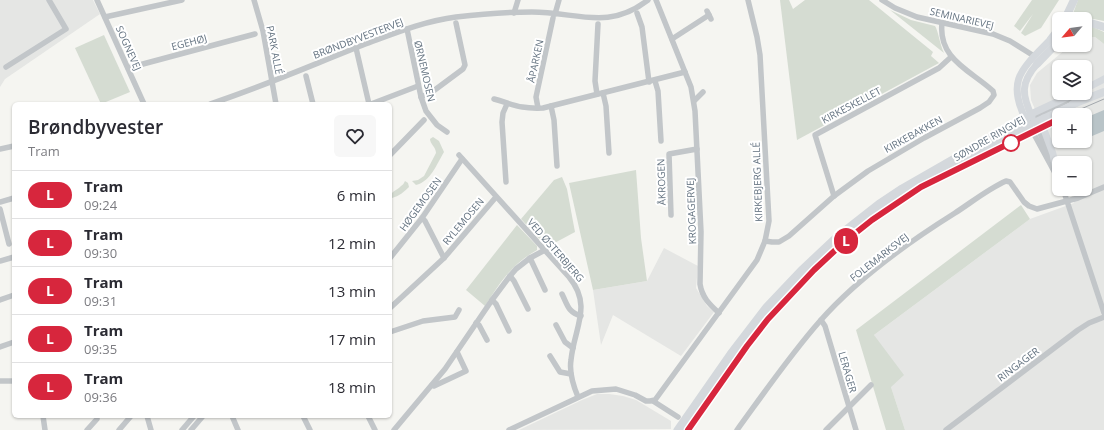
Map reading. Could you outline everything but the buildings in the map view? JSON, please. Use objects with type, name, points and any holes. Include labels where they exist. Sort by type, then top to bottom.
[{"type":"highway","points":[[1068,12],[1074,0]]},
{"type":"highway","points":[[1092,23],[1104,27]]},
{"type":"highway","points":[[1034,60],[1052,46]]},
{"type":"highway","points":[[1074,104],[1104,90]]},
{"type":"main road","points":[[1030,122],[1024,97],[1027,75],[1034,60],[1050,39]]},
{"type":"main road","points":[[1092,85],[1104,79]]},
{"type":"main road","name":"SØNDRE RINGVEJ","points":[[677,430],[749,328],[784,286],[822,249],[855,222],[902,188],[1030,122],[1066,100]]},
{"type":"main road","name":"SØNDRE RINGVEJ","points":[[683,430],[734,356],[757,327],[788,291],[822,257],[881,209],[925,180],[972,155],[993,139],[1074,104]]},
{"type":"main road","points":[[1044,118],[1043,127],[1053,156]]},
{"type":"street","points":[[6,66],[66,28],[49,0]]},
{"type":"street","name":"SOGNEVEJ","points":[[97,0],[143,102]]},
{"type":"street","points":[[105,17],[182,0]]},
{"type":"street","name":"PARK ALLÉ","points":[[254,0],[263,31],[276,102]]},
{"type":"street","points":[[516,13],[518,0]]},
{"type":"street","name":"ÅPARKEN","points":[[538,108],[536,97],[559,0]]},
{"type":"street","name":"BRØNDBYVESTERVEJ","points":[[216,102],[272,82],[407,29],[454,18],[516,13],[610,18],[629,12],[648,0]]},
{"type":"street","name":"KROGAGERVEJ","points":[[656,0],[691,87],[694,101],[701,232],[700,284],[705,299],[719,313]]},
{"type":"street","name":"KIRKEBJERG ALLÉ","points":[[653,401],[757,260],[765,241],[769,221],[762,76],[757,37],[748,0]]},
{"type":"street","name":"SEMINARIEVEJ","points":[[882,0],[906,14],[993,34],[1017,45],[1034,60]]},
{"type":"street","points":[[637,13],[642,27],[652,81],[658,91],[661,142]]},
{"type":"street","points":[[672,39],[709,15]]},
{"type":"street","points":[[421,97],[432,92],[463,69],[465,65],[456,23]]},
{"type":"street","name":"KIRKEBAKKEN","points":[[765,241],[779,242],[789,236],[834,196],[894,155],[989,102],[994,95],[993,91],[951,57],[941,37],[942,23]]},
{"type":"street","points":[[598,24],[595,81],[606,106],[609,153]]},
{"type":"street","name":"ØRNEMOSEN","points":[[407,29],[418,86],[426,111],[437,125],[447,132]]},
{"type":"street","name":"EGEHØJ","points":[[128,68],[255,34]]},
{"type":"street","points":[[356,48],[370,102]]},
{"type":"street","name":"KIRKESKELLET","points":[[834,196],[815,135],[939,68],[951,57]]},
{"type":"street","points":[[494,99],[507,104],[527,108],[538,108],[685,72]]},
{"type":"street","points":[[306,76],[312,102]]},
{"type":"street","points":[[375,102],[418,86]]},
{"type":"street","points":[[694,101],[703,92]]},
{"type":"street","points":[[507,104],[503,113],[502,122],[507,182]]},
{"type":"street","points":[[551,106],[554,120],[557,166]]},
{"type":"street","points":[[392,153],[424,120]]},
{"type":"street","points":[[972,155],[981,154],[1027,131],[1030,122]]},
{"type":"street","points":[[1030,122],[1052,166]]},
{"type":"street","points":[[1030,122],[1052,166]]},
{"type":"street","points":[[0,149],[12,146]]},
{"type":"street","name":"ÅKROGEN","points":[[671,214],[669,154],[697,150]]},
{"type":"street","name":"RYLEMOSEN","points":[[460,157],[518,220]]},
{"type":"street","name":"HØGEMOSEN","points":[[392,256],[422,218],[460,157]]},
{"type":"street","name":"FOLEMARKSVEJ","points":[[737,430],[786,360],[821,320],[854,288],[890,258],[936,224],[1004,182],[1010,182],[1024,202],[1032,208],[1042,208],[1067,200]]},
{"type":"street","points":[[1067,200],[1078,198],[1104,187]]},
{"type":"street","points":[[1066,196],[1102,303],[1104,313]]},
{"type":"street","name":"RYLEMOSEN","points":[[392,306],[444,258],[496,197]]},
{"type":"street","points":[[0,202],[12,199]]},
{"type":"street","points":[[0,210],[9,244]]},
{"type":"street","name":"RYLEMOSEN","points":[[422,218],[426,221],[444,258]]},
{"type":"street","name":"VED ØSTERBJERG","points":[[518,220],[575,285],[580,294],[582,306],[581,316],[570,361],[571,374],[578,396]]},
{"type":"street","points":[[394,430],[432,385],[457,352],[510,276],[530,258],[545,250]]},
{"type":"street","points":[[0,262],[12,258]]},
{"type":"street","points":[[530,258],[545,290]]},
{"type":"street","points":[[510,276],[528,309]]},
{"type":"street","points":[[562,294],[572,314],[581,316]]},
{"type":"street","points":[[0,300],[12,296]]},
{"type":"street","points":[[492,300],[496,304],[509,331]]},
{"type":"street","points":[[392,331],[423,321],[455,317],[459,310]]},
{"type":"street","name":"RINGAGER","points":[[946,430],[1078,330],[1088,323],[1104,317]]},
{"type":"street","name":"LERAGER","points":[[821,320],[825,326],[856,430]]},
{"type":"street","points":[[476,323],[479,325],[487,340]]},
{"type":"street","points":[[556,326],[564,342],[573,348]]},
{"type":"street","points":[[0,347],[12,343]]},
{"type":"street","points":[[432,385],[434,386],[466,371],[457,352]]},
{"type":"street","points":[[550,356],[560,372],[571,374]]},
{"type":"street","points":[[0,382],[12,380]]},
{"type":"street","points":[[826,430],[871,385]]},
{"type":"street","points":[[509,430],[578,396],[598,390],[616,389],[625,391],[646,401],[653,401],[678,417]]},
{"type":"street","points":[[43,418],[45,430]]},
{"type":"street","points":[[87,430],[96,418]]},
{"type":"street","points":[[119,430],[129,418]]},
{"type":"street","points":[[148,418],[151,430]]},
{"type":"street","points":[[182,430],[192,418]]},
{"type":"street","points":[[190,430],[201,418]]},
{"type":"street","points":[[233,418],[238,430]]},
{"type":"street","points":[[304,418],[310,430]]},
{"type":"street","points":[[369,418],[375,430]]},
{"type":"shaded area","points":[[0,0],[93,0],[100,14],[5,79],[0,87]]},
{"type":"shaded area","points":[[780,0],[789,0],[793,9],[805,0],[869,0],[933,52],[931,56],[939,63],[797,140]]},
{"type":"shaded area","points":[[1032,0],[1059,0],[1041,28],[1025,36],[1021,33],[1033,14],[1020,31],[1014,26]]},
{"type":"shaded area","points":[[1078,0],[1104,0],[1104,21],[1092,19],[1092,12],[1074,12]]},
{"type":"shaded area","points":[[890,10],[911,20],[935,26],[944,53]]},
{"type":"shaded area","points":[[1092,27],[1104,32],[1104,44],[1095,37],[1092,37]]},
{"type":"shaded area","points":[[104,35],[130,92],[106,102],[100,102],[75,48]]},
{"type":"shaded area","points":[[1092,37],[1095,37],[1104,44],[1104,430],[905,430],[874,335],[1030,219],[1074,203],[1072,196],[1092,196],[1092,156],[1055,156],[1031,100],[1030,85],[1037,73],[1052,61],[1052,100],[1092,100],[1092,60],[1053,60],[1062,52],[1092,52]]},
{"type":"shaded area","points":[[1104,110],[1104,131],[1092,136],[1092,115]]},
{"type":"shaded area","points":[[433,137],[439,141],[444,152],[429,176],[421,183],[416,185],[412,181],[418,180],[424,176],[436,153],[430,141]]},
{"type":"shaded area","points":[[636,170],[641,238],[647,281],[593,290],[569,183]]},
{"type":"shaded area","points":[[562,177],[567,189],[575,232],[547,247],[521,219],[554,180]]},
{"type":"shaded area","points":[[405,181],[408,183],[409,187],[392,198],[392,193]]},
{"type":"shaded area","points":[[1021,205],[1030,219],[874,335],[904,375],[891,387],[905,430],[886,430],[856,330]]},
{"type":"shaded area","points":[[517,225],[537,246],[537,250],[520,262],[507,274],[485,306],[466,290]]},
{"type":"shaded area","points":[[664,248],[698,266],[696,288],[707,306],[714,312],[681,356],[613,315],[601,345],[593,290],[647,281]]},
{"type":"shaded area","points":[[597,394],[623,396],[636,400],[671,421],[671,429],[519,430],[582,400]]},
{"type":"tram line","points":[[1083,108],[1104,99]]},
{"type":"tram line","points":[[688,430],[747,346],[768,319],[802,281],[843,243],[872,220],[921,187],[1052,122]]},
{"type":"tram line","name":"L","points":[[688,430],[747,346],[768,319],[788,295],[843,243],[872,220],[921,187],[1052,122]]}]
